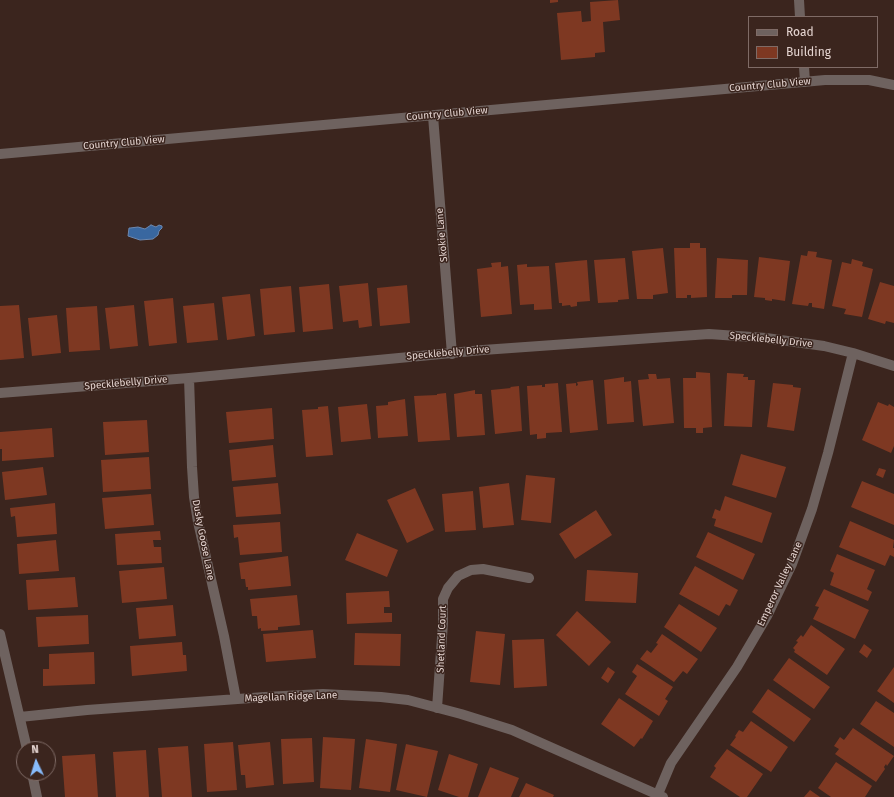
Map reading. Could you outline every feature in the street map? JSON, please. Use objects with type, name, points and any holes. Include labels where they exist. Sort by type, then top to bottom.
[{"type":"street","points":[[799,0],[800,16]]},
{"type":"street","points":[[804,68],[805,82]]},
{"type":"street","name":"Country Club View","points":[[0,154],[805,82],[854,79],[869,80],[894,85]]},
{"type":"street","name":"Skokie Lane","points":[[433,116],[452,354]]},
{"type":"street","name":"Specklebelly Drive","points":[[0,393],[189,378],[532,346],[709,334],[766,338],[824,346],[853,352],[894,366]]},
{"type":"street","name":"Emperor Valley Lane","points":[[660,796],[671,764],[737,666],[767,616],[792,564],[812,509],[828,453],[853,352]]},
{"type":"street","name":"Dusky Goose Lane","points":[[189,378],[194,497],[236,699]]},
{"type":"street","name":"Shetland Court","points":[[437,708],[443,599],[448,588],[458,576],[471,570],[483,569],[528,578]]},
{"type":"street","points":[[0,634],[25,741]]},
{"type":"street","name":"Magellan Ridge Lane","points":[[20,717],[87,710],[323,694],[408,700],[461,714],[512,730],[660,796]]},
{"type":"street","points":[[34,781],[37,797]]},
{"type":"water","points":[[151,225],[156,227],[159,225],[162,226],[158,235],[153,239],[140,240],[128,236],[129,228],[138,227],[145,229]]},
{"type":"building","points":[[550,0],[558,0],[558,2],[550,3]]},
{"type":"building","points":[[618,0],[620,20],[603,22],[605,52],[595,53],[595,57],[561,60],[557,13],[581,11],[582,22],[591,21],[590,2]]},
{"type":"building","points":[[690,243],[700,243],[700,248],[706,248],[707,297],[691,298],[691,295],[687,295],[687,298],[676,298],[674,248],[690,248]]},
{"type":"building","points":[[663,248],[668,293],[653,295],[653,299],[637,299],[632,251]]},
{"type":"building","points":[[808,251],[817,252],[816,257],[832,260],[824,309],[812,307],[812,303],[809,303],[808,306],[792,304],[801,255],[807,256]]},
{"type":"building","points":[[759,257],[790,261],[785,301],[772,299],[772,301],[765,300],[765,298],[754,297]]},
{"type":"building","points":[[625,258],[629,299],[618,300],[618,302],[598,303],[594,260]]},
{"type":"building","points":[[717,258],[748,260],[747,295],[732,295],[732,298],[715,298]]},
{"type":"building","points":[[852,259],[863,262],[862,266],[873,269],[862,317],[844,314],[846,309],[832,306],[842,262],[851,264]]},
{"type":"building","points":[[587,260],[590,301],[577,302],[577,306],[562,306],[562,303],[559,303],[555,263]]},
{"type":"building","points":[[501,262],[501,267],[508,266],[512,314],[481,317],[477,269],[492,267],[491,263]]},
{"type":"building","points":[[527,264],[527,267],[549,266],[552,309],[534,310],[534,304],[520,305],[517,265]]},
{"type":"building","points":[[880,282],[894,286],[894,323],[886,321],[885,324],[868,319]]},
{"type":"building","points":[[368,283],[372,326],[359,328],[358,320],[343,322],[339,286]]},
{"type":"building","points":[[329,284],[333,329],[303,332],[299,287]]},
{"type":"building","points":[[407,285],[410,323],[380,326],[377,288]]},
{"type":"building","points":[[291,286],[295,332],[264,335],[260,289]]},
{"type":"building","points":[[250,294],[255,336],[227,340],[222,297]]},
{"type":"building","points":[[173,298],[177,343],[149,346],[144,301]]},
{"type":"building","points":[[214,303],[218,340],[187,343],[183,306]]},
{"type":"building","points":[[19,305],[24,358],[0,360],[0,306]]},
{"type":"building","points":[[134,305],[138,346],[110,349],[105,308]]},
{"type":"building","points":[[97,306],[100,350],[69,352],[66,308]]},
{"type":"building","points":[[57,315],[61,353],[32,356],[28,318]]},
{"type":"building","points":[[696,372],[710,373],[712,427],[703,428],[703,433],[696,433],[696,428],[684,428],[683,378],[696,378]]},
{"type":"building","points":[[727,373],[744,374],[743,377],[748,377],[748,380],[755,380],[752,427],[724,426]]},
{"type":"building","points":[[648,374],[656,374],[657,379],[670,378],[674,423],[643,426],[638,380],[649,379]]},
{"type":"building","points":[[624,377],[624,382],[631,381],[634,422],[607,424],[604,380]]},
{"type":"building","points":[[593,380],[598,430],[570,433],[566,384],[576,383],[576,386],[578,385],[577,382]]},
{"type":"building","points":[[558,383],[562,432],[546,433],[546,438],[537,439],[537,434],[530,435],[527,386],[542,385],[542,387],[545,387],[545,384]]},
{"type":"building","points":[[773,383],[793,385],[793,387],[801,388],[794,431],[767,427]]},
{"type":"building","points":[[519,386],[522,431],[495,434],[491,390]]},
{"type":"building","points":[[475,390],[475,394],[482,394],[485,435],[457,437],[454,394]]},
{"type":"building","points":[[446,393],[450,440],[418,442],[414,396]]},
{"type":"building","points":[[405,399],[408,436],[378,438],[376,406],[388,405],[388,402]]},
{"type":"building","points":[[878,402],[888,406],[889,404],[894,407],[894,446],[891,453],[862,440]]},
{"type":"building","points":[[367,404],[371,439],[341,442],[338,407]]},
{"type":"building","points":[[328,406],[333,455],[306,457],[302,410],[318,409],[318,407]]},
{"type":"building","points":[[272,408],[274,439],[229,443],[226,412]]},
{"type":"building","points":[[147,420],[149,452],[105,455],[103,422]]},
{"type":"building","points":[[52,428],[54,457],[2,461],[0,432]]},
{"type":"building","points":[[273,445],[276,477],[232,481],[229,450]]},
{"type":"building","points":[[741,454],[786,467],[776,498],[732,485]]},
{"type":"building","points":[[149,457],[151,489],[103,492],[101,460]]},
{"type":"building","points":[[43,467],[47,495],[5,500],[2,472]]},
{"type":"building","points":[[879,468],[886,470],[883,478],[876,475]]},
{"type":"building","points":[[526,475],[555,478],[551,523],[521,520]]},
{"type":"building","points":[[862,481],[894,494],[894,525],[851,507]]},
{"type":"building","points":[[278,483],[281,514],[236,517],[233,487]]},
{"type":"building","points":[[509,483],[514,525],[483,528],[479,487]]},
{"type":"building","points":[[415,488],[434,530],[407,543],[387,500]]},
{"type":"building","points":[[473,491],[476,530],[445,532],[442,494]]},
{"type":"building","points":[[151,494],[154,525],[105,529],[102,498]]},
{"type":"building","points":[[725,496],[772,513],[762,543],[714,526],[716,519],[712,518],[715,509],[720,511]]},
{"type":"building","points":[[55,503],[57,534],[17,537],[15,516],[11,517],[10,508]]},
{"type":"building","points":[[596,510],[612,535],[575,559],[559,534]]},
{"type":"building","points":[[850,521],[894,540],[894,557],[890,555],[885,566],[839,547]]},
{"type":"building","points":[[280,522],[282,552],[240,555],[238,537],[234,538],[233,525]]},
{"type":"building","points":[[160,531],[161,540],[153,540],[154,547],[161,547],[162,563],[117,565],[115,534]]},
{"type":"building","points":[[708,532],[755,554],[743,580],[696,557]]},
{"type":"building","points":[[357,533],[398,550],[387,577],[345,560]]},
{"type":"building","points":[[56,540],[59,571],[19,574],[17,544]]},
{"type":"building","points":[[837,554],[875,570],[867,589],[872,592],[868,601],[830,585],[834,573],[830,571]]},
{"type":"building","points":[[288,556],[291,586],[248,590],[245,579],[241,579],[239,563]]},
{"type":"building","points":[[695,566],[738,590],[730,606],[726,604],[719,616],[679,594]]},
{"type":"building","points":[[164,567],[167,599],[122,603],[119,571]]},
{"type":"building","points":[[587,570],[638,573],[636,603],[585,601]]},
{"type":"building","points":[[75,577],[78,607],[28,610],[26,580]]},
{"type":"building","points":[[824,589],[869,610],[855,639],[813,619],[819,607],[815,606]]},
{"type":"building","points":[[389,591],[390,607],[384,607],[384,613],[392,613],[392,622],[347,624],[346,593]]},
{"type":"building","points":[[297,595],[300,625],[278,627],[278,630],[261,631],[261,628],[258,629],[257,616],[252,616],[250,599]]},
{"type":"building","points":[[679,604],[717,628],[701,652],[664,627]]},
{"type":"building","points":[[173,605],[176,636],[139,639],[136,608]]},
{"type":"building","points":[[577,611],[611,642],[589,666],[556,635]]},
{"type":"building","points":[[88,615],[89,644],[38,647],[36,617]]},
{"type":"building","points":[[811,625],[845,649],[827,675],[794,652],[795,650],[793,648],[798,642],[796,641],[801,635],[803,637]]},
{"type":"building","points":[[313,630],[316,658],[266,662],[263,634]]},
{"type":"building","points":[[476,631],[505,634],[500,685],[470,682]]},
{"type":"building","points":[[355,633],[401,634],[400,666],[354,665]]},
{"type":"building","points":[[662,634],[698,659],[687,674],[683,671],[674,682],[640,659],[647,650],[651,653],[658,644],[656,643]]},
{"type":"building","points":[[544,639],[547,686],[514,688],[512,640]]},
{"type":"building","points":[[182,642],[183,655],[186,655],[187,671],[132,676],[130,646]]},
{"type":"building","points":[[864,644],[872,650],[867,658],[859,652]]},
{"type":"building","points":[[94,652],[95,684],[43,686],[43,669],[49,669],[49,654]]},
{"type":"building","points":[[789,658],[830,687],[814,709],[773,680]]},
{"type":"building","points":[[637,664],[673,687],[665,699],[668,701],[659,716],[625,694],[637,676],[632,672]]},
{"type":"building","points":[[608,667],[615,672],[608,683],[601,678]]},
{"type":"building","points":[[894,667],[894,703],[877,691]]},
{"type":"building","points":[[768,689],[811,719],[794,742],[752,712]]},
{"type":"building","points":[[619,698],[653,721],[642,739],[641,738],[634,747],[601,724]]},
{"type":"building","points":[[876,701],[894,713],[894,747],[860,724]]},
{"type":"building","points":[[751,721],[788,747],[771,772],[730,745],[739,730],[743,732]]},
{"type":"building","points":[[853,728],[894,756],[887,766],[886,764],[884,767],[885,769],[876,782],[835,754],[839,749],[834,746],[840,737],[844,740]]},
{"type":"building","points":[[323,737],[355,739],[351,790],[320,788]]},
{"type":"building","points":[[312,738],[314,782],[283,784],[281,739]]},
{"type":"building","points":[[366,739],[397,744],[390,792],[359,788]]},
{"type":"building","points":[[233,742],[237,790],[207,792],[204,744]]},
{"type":"building","points":[[270,742],[274,785],[246,788],[245,775],[241,775],[238,745]]},
{"type":"building","points":[[406,744],[438,751],[427,797],[396,790]]},
{"type":"building","points":[[188,746],[192,797],[162,797],[158,748]]},
{"type":"building","points":[[727,749],[763,774],[747,797],[740,797],[710,777],[716,768],[714,766]]},
{"type":"building","points":[[146,750],[149,797],[116,797],[113,752]]},
{"type":"building","points":[[95,754],[98,797],[65,797],[62,756]]},
{"type":"building","points":[[449,754],[478,764],[468,797],[459,797],[438,790]]},
{"type":"building","points":[[836,762],[872,786],[865,797],[831,797],[818,788]]},
{"type":"building","points":[[490,767],[519,778],[511,797],[478,797]]},
{"type":"building","points":[[526,783],[554,795],[553,797],[519,797]]},
{"type":"building","points":[[810,790],[820,797],[804,797]]}]
